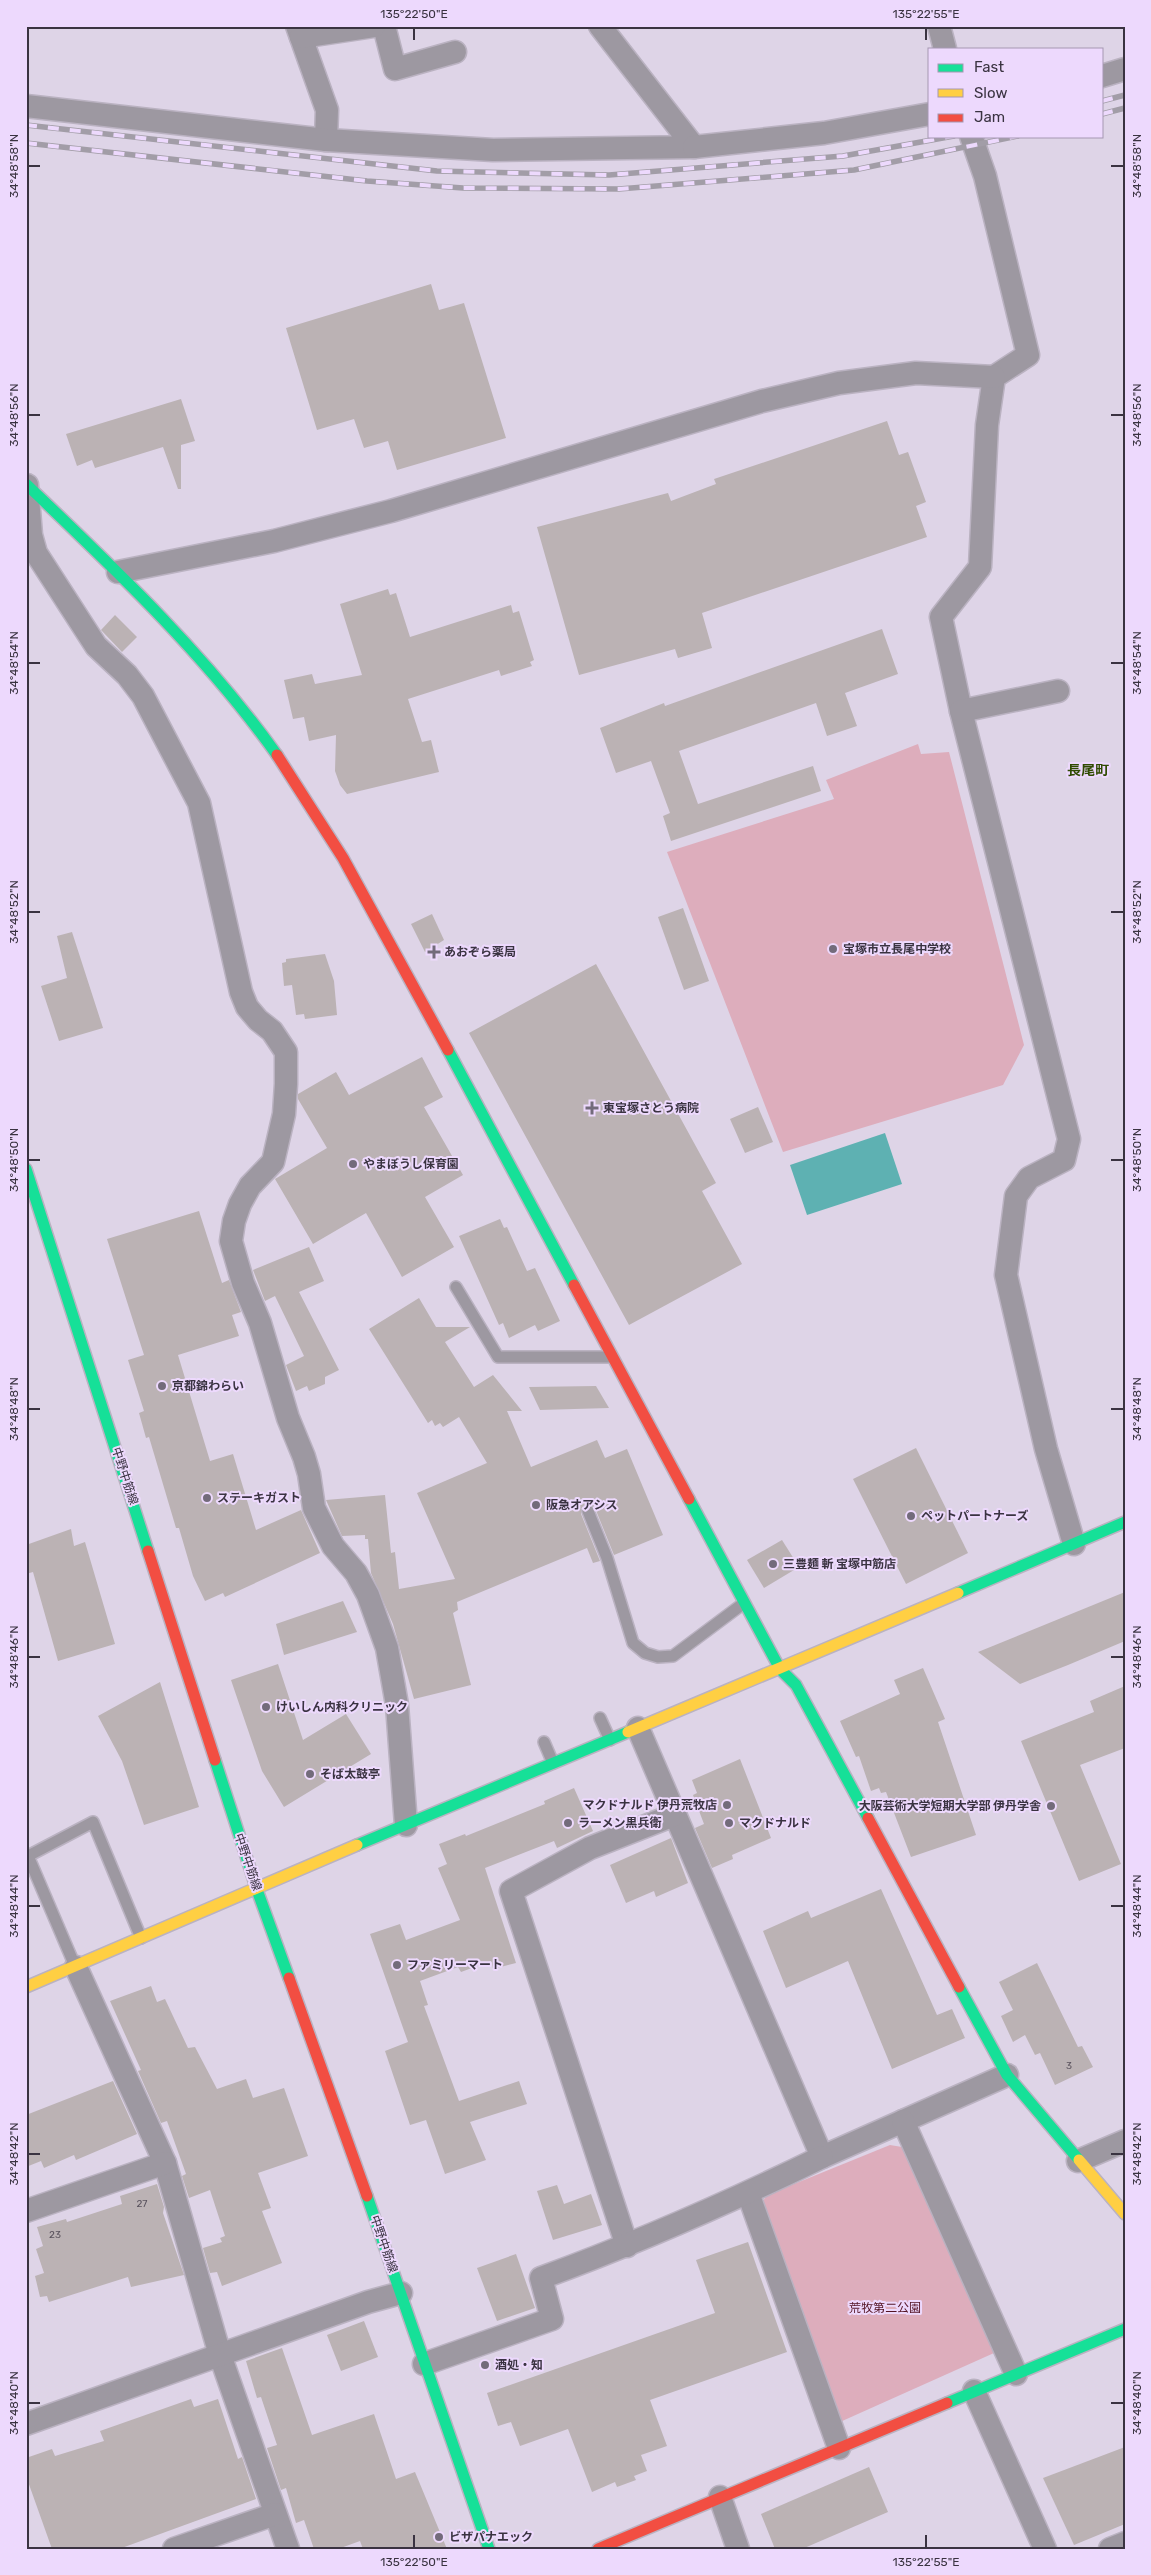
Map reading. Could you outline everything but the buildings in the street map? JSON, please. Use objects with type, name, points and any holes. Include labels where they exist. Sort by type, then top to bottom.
[{"type":"street","points":[[326,140],[327,110],[299,32],[374,26]]},
{"type":"street","points":[[384,26],[395,70],[455,52]]},
{"type":"street","points":[[600,26],[694,147]]},
{"type":"street","points":[[939,26],[945,48]]},
{"type":"street","points":[[1104,75],[1125,70]]},
{"type":"street","points":[[26,106],[326,140],[493,150],[694,147],[824,133],[928,114]]},
{"type":"street","points":[[118,572],[274,541],[382,514],[762,401],[839,383],[916,373],[994,377],[1028,355],[985,176],[972,138]]},
{"type":"street","points":[[994,377],[988,425],[980,567],[941,617],[961,711],[1069,1139],[1064,1160],[1029,1178],[1016,1196],[1006,1275],[1046,1449],[1074,1544]]},
{"type":"street","points":[[27,485],[118,572],[217,677],[291,775],[368,905],[780,1669],[796,1685],[1007,2075],[1078,2161],[1125,2214]]},
{"type":"street","points":[[27,485],[31,535],[36,553],[96,646],[127,675],[143,696],[200,803],[241,992],[247,1007],[258,1020],[272,1031],[286,1052],[284,1114],[273,1162],[250,1186],[240,1204],[234,1221],[231,1241],[243,1282],[260,1323],[288,1418],[304,1456],[309,1474],[314,1508],[333,1546],[344,1557],[364,1588],[387,1648],[397,1705],[406,1825]]},
{"type":"street","points":[[961,711],[1058,691]]},
{"type":"street","name":"中野中筋線","points":[[26,1169],[257,1890],[339,2113],[424,2364],[490,2549]]},
{"type":"street","points":[[26,1987],[1125,1522]]},
{"type":"street","points":[[638,1728],[822,2157]]},
{"type":"street","points":[[627,2246],[511,1891],[590,1848],[674,1815]]},
{"type":"street","points":[[76,1967],[165,2163],[220,2355],[288,2549]]},
{"type":"street","points":[[424,2364],[552,2319],[541,2278],[627,2246],[1007,2075]]},
{"type":"street","points":[[903,2121],[1016,2374]]},
{"type":"street","points":[[1078,2161],[1125,2141]]},
{"type":"street","points":[[26,2211],[165,2163]]},
{"type":"street","points":[[748,2193],[839,2448]]},
{"type":"street","points":[[26,2424],[368,2302],[400,2294]]},
{"type":"street","points":[[598,2549],[1125,2329]]},
{"type":"street","points":[[974,2391],[1045,2549]]},
{"type":"street","points":[[720,2497],[738,2549]]},
{"type":"street","points":[[174,2549],[275,2514]]},
{"type":"street","points":[[1110,2549],[1125,2543]]},
{"type":"lane","points":[[456,1287],[498,1357],[613,1357]]},
{"type":"lane","points":[[588,1511],[608,1558],[629,1631],[638,1648],[658,1657],[673,1656],[744,1603]]},
{"type":"lane","points":[[600,1718],[610,1740]]},
{"type":"lane","points":[[544,1742],[553,1763]]},
{"type":"lane","points":[[76,1967],[28,1856],[93,1822],[141,1939]]},
{"type":"green space","points":[[918,744],[921,754],[949,752],[1024,1045],[1003,1085],[783,1152],[667,852],[834,799],[826,780]]},
{"type":"green space","name":"荒牧第二公園","points":[[890,2145],[902,2147],[994,2353],[840,2422],[761,2204],[767,2195]]},
{"type":"shaded area","points":[[885,1133],[902,1184],[807,1215],[790,1165]]},
{"type":"railway","points":[[1104,100],[1125,95]]},
{"type":"railway","points":[[1104,113],[1125,108]]},
{"type":"railway","points":[[26,125],[437,171],[609,175],[843,156],[943,138]]},
{"type":"railway","points":[[26,143],[367,181],[463,188],[619,189],[854,170],[1008,138]]},
{"type":"traffic: fast","points":[[26,484],[126,580],[189,647],[220,682],[277,755]]},
{"type":"traffic: fast","points":[[448,1050],[574,1285]]},
{"type":"traffic: fast","points":[[26,1169],[148,1551]]},
{"type":"traffic: fast","points":[[689,1499],[780,1669],[796,1685],[868,1818]]},
{"type":"traffic: fast","points":[[958,1593],[1125,1522]]},
{"type":"traffic: fast","points":[[357,1845],[628,1732]]},
{"type":"traffic: fast","points":[[215,1760],[257,1890],[289,1978]]},
{"type":"traffic: fast","points":[[959,1987],[1007,2075],[1079,2160]]},
{"type":"traffic: fast","points":[[367,2196],[489,2549]]},
{"type":"traffic: fast","points":[[947,2403],[1125,2329]]},
{"type":"traffic: slow","points":[[628,1732],[958,1593]]},
{"type":"traffic: slow","points":[[26,1987],[357,1845]]},
{"type":"traffic: slow","points":[[1079,2160],[1125,2214]]},
{"type":"traffic: jam","points":[[277,755],[343,858],[448,1050]]},
{"type":"traffic: jam","points":[[574,1285],[689,1499]]},
{"type":"traffic: jam","points":[[148,1551],[215,1760]]},
{"type":"traffic: jam","points":[[868,1818],[959,1987]]},
{"type":"traffic: jam","points":[[289,1978],[367,2196]]},
{"type":"traffic: jam","points":[[598,2549],[947,2403]]},
{"type":"place","name":"宝塚市立長尾中学校","points":[[833,949]]},
{"type":"place","name":"あおぞら薬局","points":[[434,952]]},
{"type":"place","name":"東宝塚さとう病院","points":[[592,1108]]},
{"type":"place","name":"やまぼうし保育園","points":[[353,1164]]},
{"type":"place","name":"京都錦わらい","points":[[162,1386]]},
{"type":"place","name":"ステーキガスト","points":[[207,1498]]},
{"type":"place","name":"阪急オアシス","points":[[536,1505]]},
{"type":"place","name":"ペットパートナーズ","points":[[911,1516]]},
{"type":"place","name":"三豊麺 斬 宝塚中筋店","points":[[773,1564]]},
{"type":"place","name":"けいしん内科クリニック","points":[[266,1707]]},
{"type":"place","name":"そば太鼓亭","points":[[310,1774]]},
{"type":"place","name":"マクドナルド 伊丹荒牧店","points":[[727,1805]]},
{"type":"place","name":"大阪芸術大学短期大学部 伊丹学舎","points":[[1051,1806]]},
{"type":"place","name":"ラーメン黒兵衛","points":[[568,1823]]},
{"type":"place","name":"マクドナルド","points":[[729,1823]]},
{"type":"place","name":"ファミリーマート","points":[[397,1965]]},
{"type":"place","name":"酒処・知","points":[[485,2365]]},
{"type":"place","name":"ビザパナエック","points":[[439,2537]]},
{"type":"district","name":"長尾町","points":[[1088,770]]}]
